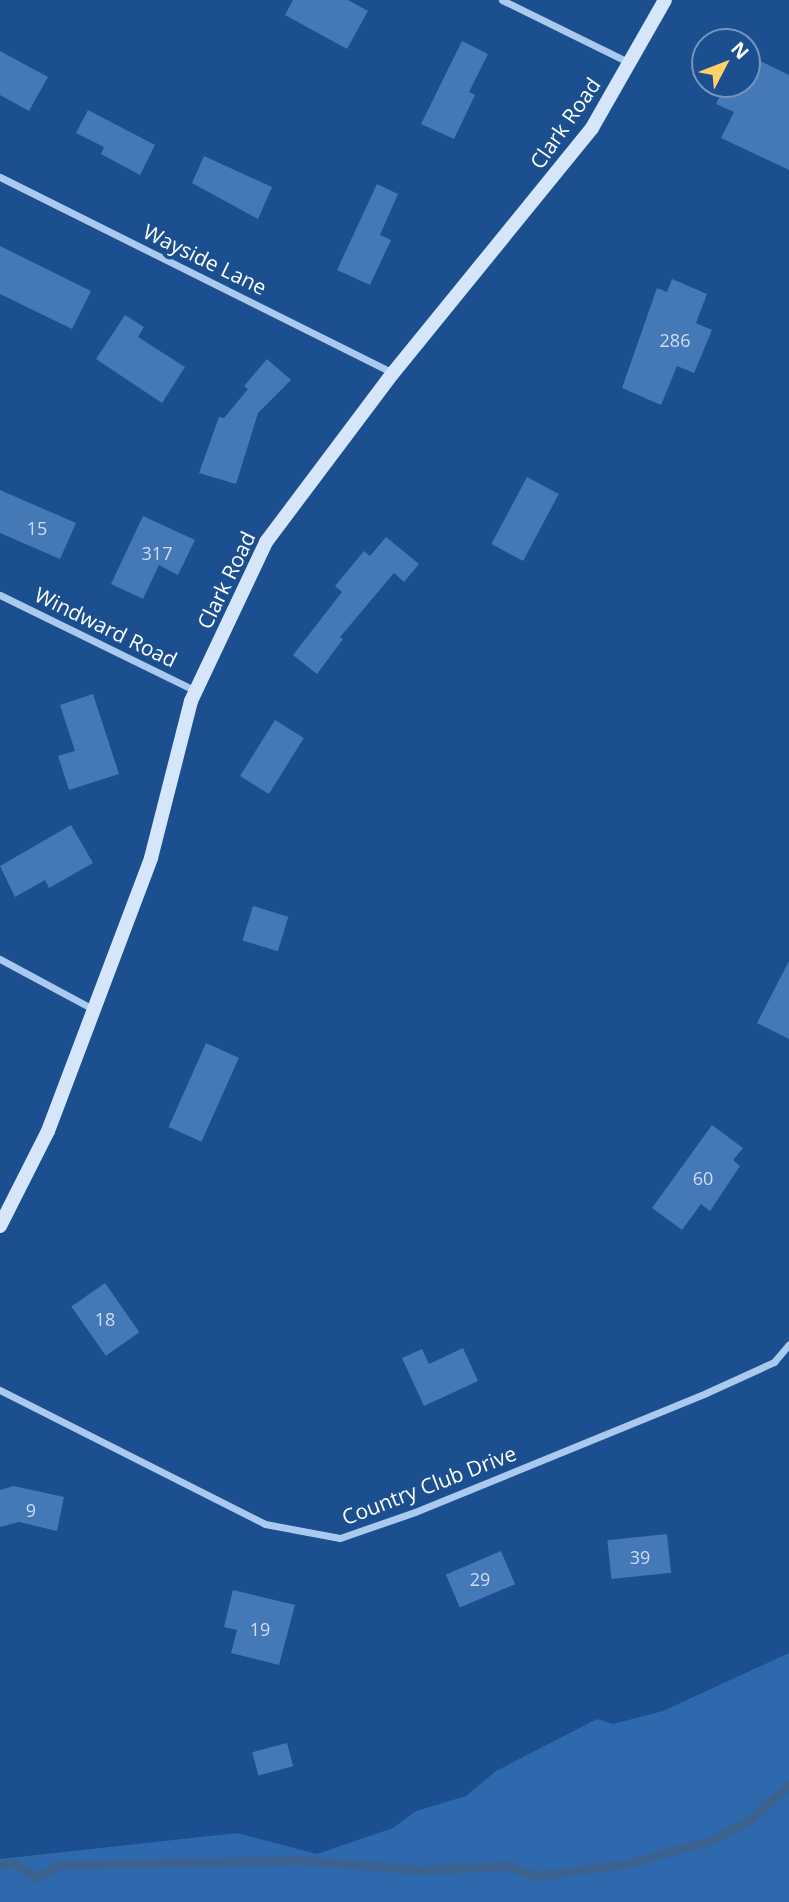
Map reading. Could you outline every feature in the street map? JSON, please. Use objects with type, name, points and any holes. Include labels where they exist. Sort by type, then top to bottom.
[{"type":"street","points":[[502,0],[631,63]]},
{"type":"street","name":"Clark Road","points":[[0,1226],[48,1131],[151,858],[196,691],[266,542],[393,373],[592,128],[665,0]]},
{"type":"street","name":"Wayside Lane","points":[[0,177],[393,373]]},
{"type":"street","name":"Windward Road","points":[[0,595],[196,691]]},
{"type":"street","points":[[0,959],[93,1009]]},
{"type":"street","name":"Country Club Drive","points":[[0,1390],[265,1524],[340,1538],[415,1512],[706,1393],[774,1362],[789,1344]]},
{"type":"shaded area","points":[[789,1653],[789,1902],[0,1902],[0,1859],[237,1833],[317,1854],[393,1828],[416,1811],[466,1796],[496,1771],[597,1719],[613,1724],[663,1711]]},
{"type":"building","points":[[293,0],[348,0],[368,11],[347,49],[285,15]]},
{"type":"building","points":[[462,41],[488,54],[469,92],[475,95],[454,139],[421,124]]},
{"type":"building","points":[[0,51],[48,77],[29,111],[0,95]]},
{"type":"building","points":[[761,61],[789,75],[789,170],[721,138],[734,112],[716,104],[719,98],[761,98]]},
{"type":"building","points":[[88,110],[155,145],[140,175],[101,154],[104,147],[76,133]]},
{"type":"building","points":[[204,156],[272,187],[258,219],[192,183]]},
{"type":"building","points":[[377,184],[398,194],[380,235],[391,240],[370,285],[337,270]]},
{"type":"building","points":[[0,246],[91,291],[72,329],[0,294]]},
{"type":"building","points":[[672,279],[707,294],[696,323],[712,330],[694,373],[677,366],[661,405],[622,388],[657,288],[667,292]]},
{"type":"building","points":[[125,315],[144,327],[138,337],[185,367],[162,403],[96,359]]},
{"type":"building","points":[[267,359],[291,380],[258,413],[236,484],[199,473],[219,417],[224,418],[248,389],[244,386]]},
{"type":"building","points":[[527,477],[559,494],[523,561],[491,544]]},
{"type":"building","points":[[0,490],[76,523],[60,559],[0,533]]},
{"type":"building","points":[[143,516],[195,540],[178,575],[159,565],[143,599],[111,584]]},
{"type":"building","points":[[386,537],[419,564],[404,582],[394,573],[340,637],[343,639],[317,674],[293,655],[342,592],[335,586],[364,551],[370,556]]},
{"type":"building","points":[[93,694],[119,774],[69,790],[58,756],[75,751],[60,705]]},
{"type":"building","points":[[275,720],[304,738],[269,794],[240,776]]},
{"type":"building","points":[[71,825],[93,863],[49,888],[45,880],[15,897],[0,866]]},
{"type":"building","points":[[253,906],[288,917],[278,951],[242,940]]},
{"type":"building","points":[[789,961],[789,1039],[757,1023]]},
{"type":"building","points":[[206,1043],[239,1058],[201,1142],[169,1127]]},
{"type":"building","points":[[712,1125],[743,1148],[733,1160],[740,1166],[710,1211],[701,1204],[682,1230],[652,1208]]},
{"type":"building","points":[[105,1283],[139,1332],[106,1356],[71,1307]]},
{"type":"building","points":[[463,1348],[478,1381],[424,1406],[402,1358],[422,1349],[429,1364]]},
{"type":"building","points":[[14,1486],[64,1497],[57,1531],[19,1522],[0,1527],[0,1490]]},
{"type":"building","points":[[667,1534],[671,1573],[611,1579],[607,1540]]},
{"type":"building","points":[[501,1551],[515,1584],[460,1608],[446,1574]]},
{"type":"building","points":[[233,1590],[295,1605],[279,1665],[231,1653],[237,1630],[224,1627]]},
{"type":"building","points":[[287,1743],[293,1766],[258,1775],[252,1752]]},
{"type":"waterway","points":[[0,1865],[14,1863],[36,1877],[60,1865],[296,1860],[419,1870],[508,1866],[535,1876],[625,1864],[712,1840],[747,1822],[789,1785]]}]
